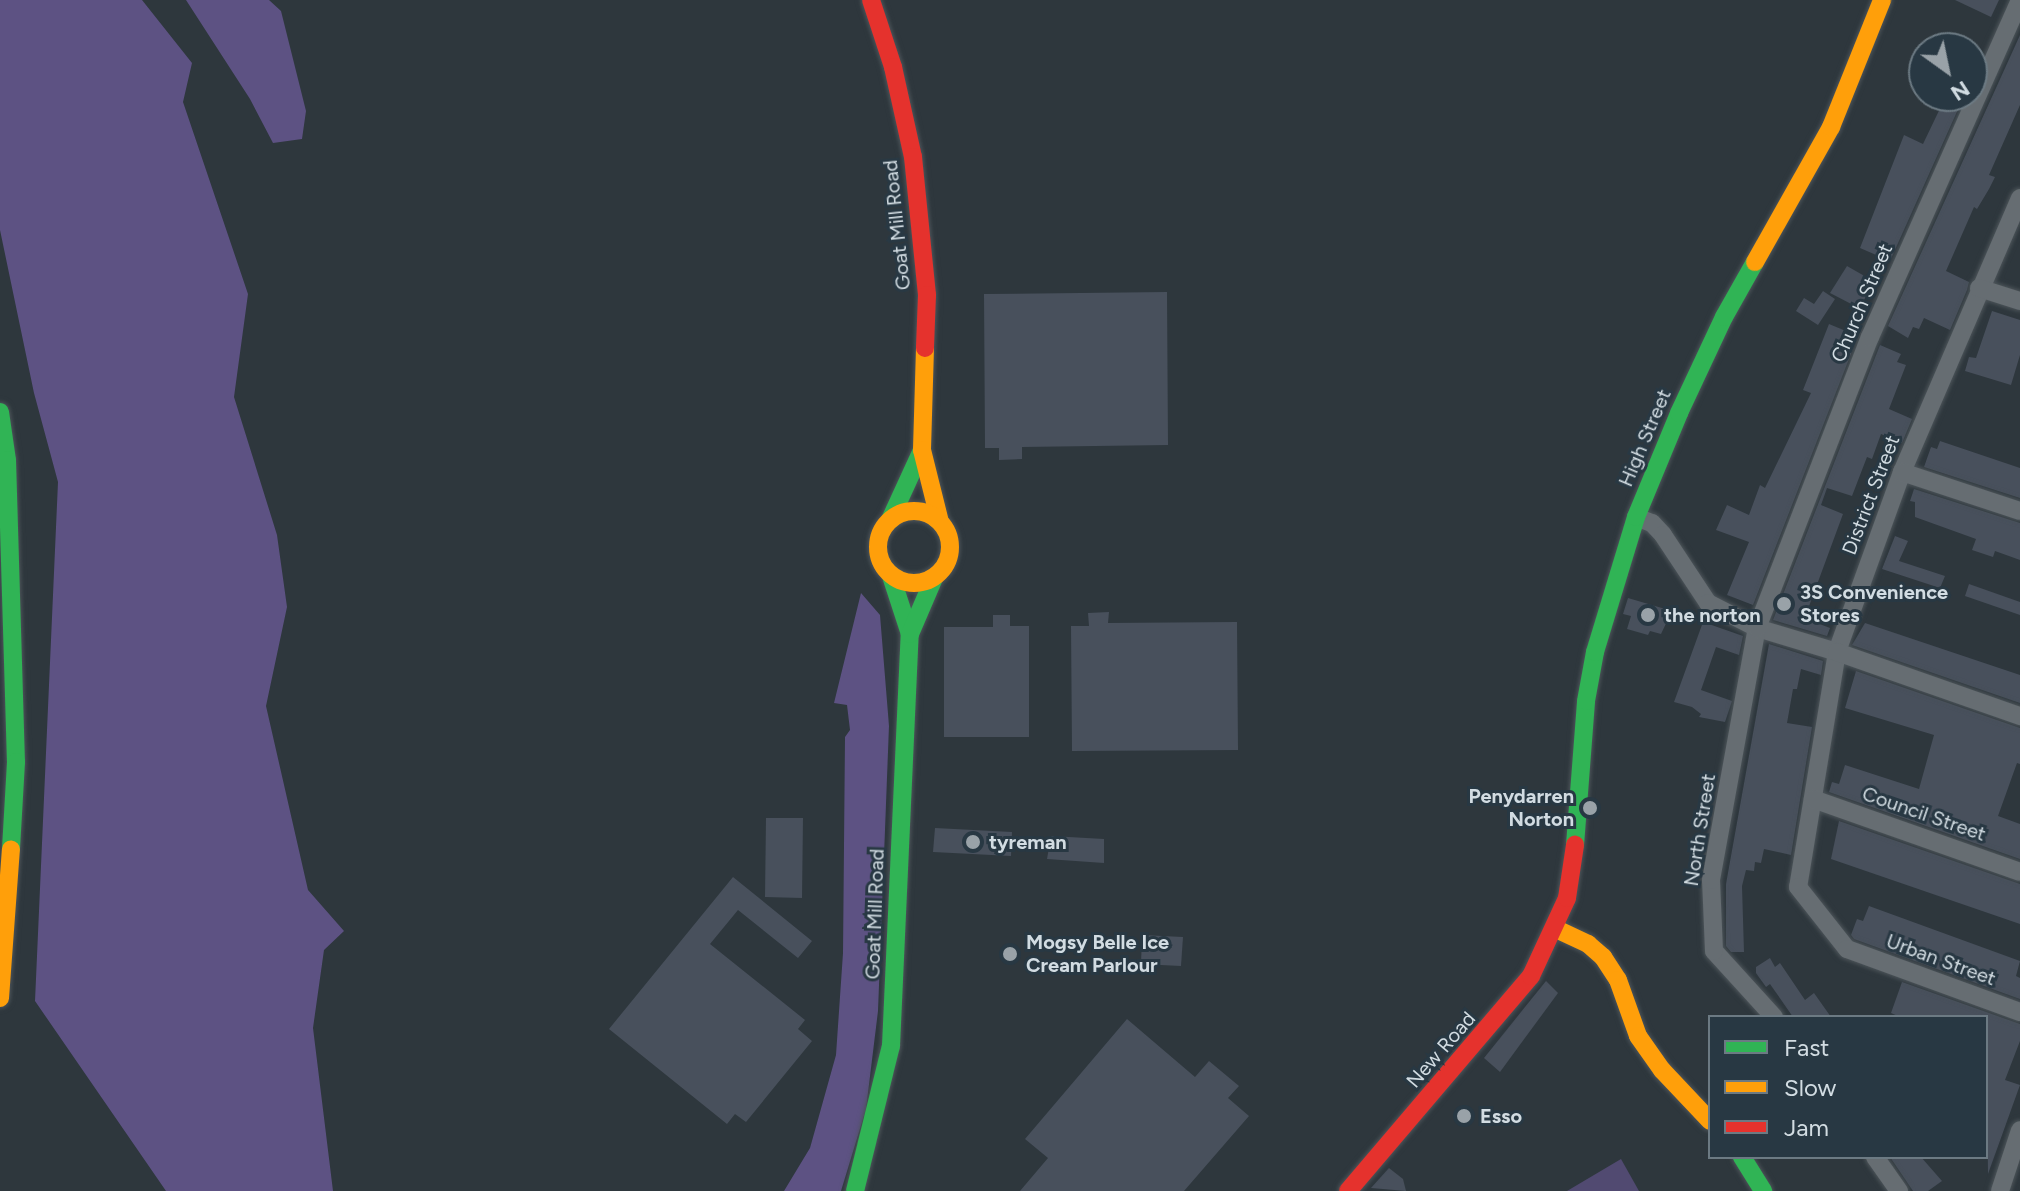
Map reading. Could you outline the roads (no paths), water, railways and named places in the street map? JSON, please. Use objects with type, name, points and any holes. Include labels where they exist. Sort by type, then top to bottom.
[{"type":"main road","name":"Goat Mill Road","points":[[871,0],[893,67],[913,157],[927,295],[922,450],[940,522]]},
{"type":"main road","name":"High Street","points":[[1554,928],[1567,898],[1575,851],[1586,701],[1595,652],[1636,517],[1679,413],[1724,317],[1831,127],[1882,0]]},
{"type":"main road","points":[[0,412],[7,460],[16,762],[5,967],[0,998]]},
{"type":"main road","name":"Goat Mill Road","points":[[890,520],[922,450]]},
{"type":"main road","points":[[916,511],[940,522],[950,538],[950,557],[934,578],[907,583],[891,576],[878,552],[880,535],[890,520],[916,511]]},
{"type":"main road","name":"Goat Mill Road","points":[[891,576],[910,634]]},
{"type":"main road","name":"Goat Mill Road","points":[[855,1191],[891,1046],[910,634],[934,578]]},
{"type":"main road","points":[[1554,928],[1588,944],[1603,957],[1618,980],[1638,1036],[1662,1070],[1708,1119]]},
{"type":"main road","name":"New Road","points":[[1348,1191],[1531,976],[1554,928]]},
{"type":"main road","points":[[1743,1159],[1763,1191]]},
{"type":"street","name":"Church Street","points":[[1757,628],[1870,337],[2020,0]]},
{"type":"street","name":"District Street","points":[[1847,949],[1798,887],[1837,652],[1902,472],[2020,198]]},
{"type":"street","points":[[1979,288],[2020,301]]},
{"type":"street","points":[[1902,472],[2020,511]]},
{"type":"street","points":[[1636,517],[1652,523],[1663,535],[1708,603],[1757,628],[1837,652],[2020,716]]},
{"type":"street","name":"North Street","points":[[1757,628],[1711,880],[1714,951],[1772,1015]]},
{"type":"street","name":"Council Street","points":[[1813,799],[2020,872]]},
{"type":"street","name":"Urban Street","points":[[1847,949],[2020,1012]]},
{"type":"street","points":[[2000,1191],[2020,1130]]},
{"type":"street","points":[[1876,1159],[1899,1191]]},
{"type":"street","points":[[2000,1191],[2020,1183]]},
{"type":"place","name":"3S Convenience Stores","points":[[1784,604]]},
{"type":"place","name":"the norton","points":[[1648,615]]},
{"type":"place","name":"Penydarren Norton","points":[[1590,808]]},
{"type":"place","name":"tyreman","points":[[973,842]]},
{"type":"place","name":"Mogsy Belle Ice Cream Parlour","points":[[1010,954]]},
{"type":"place","name":"Esso","points":[[1464,1116]]}]
